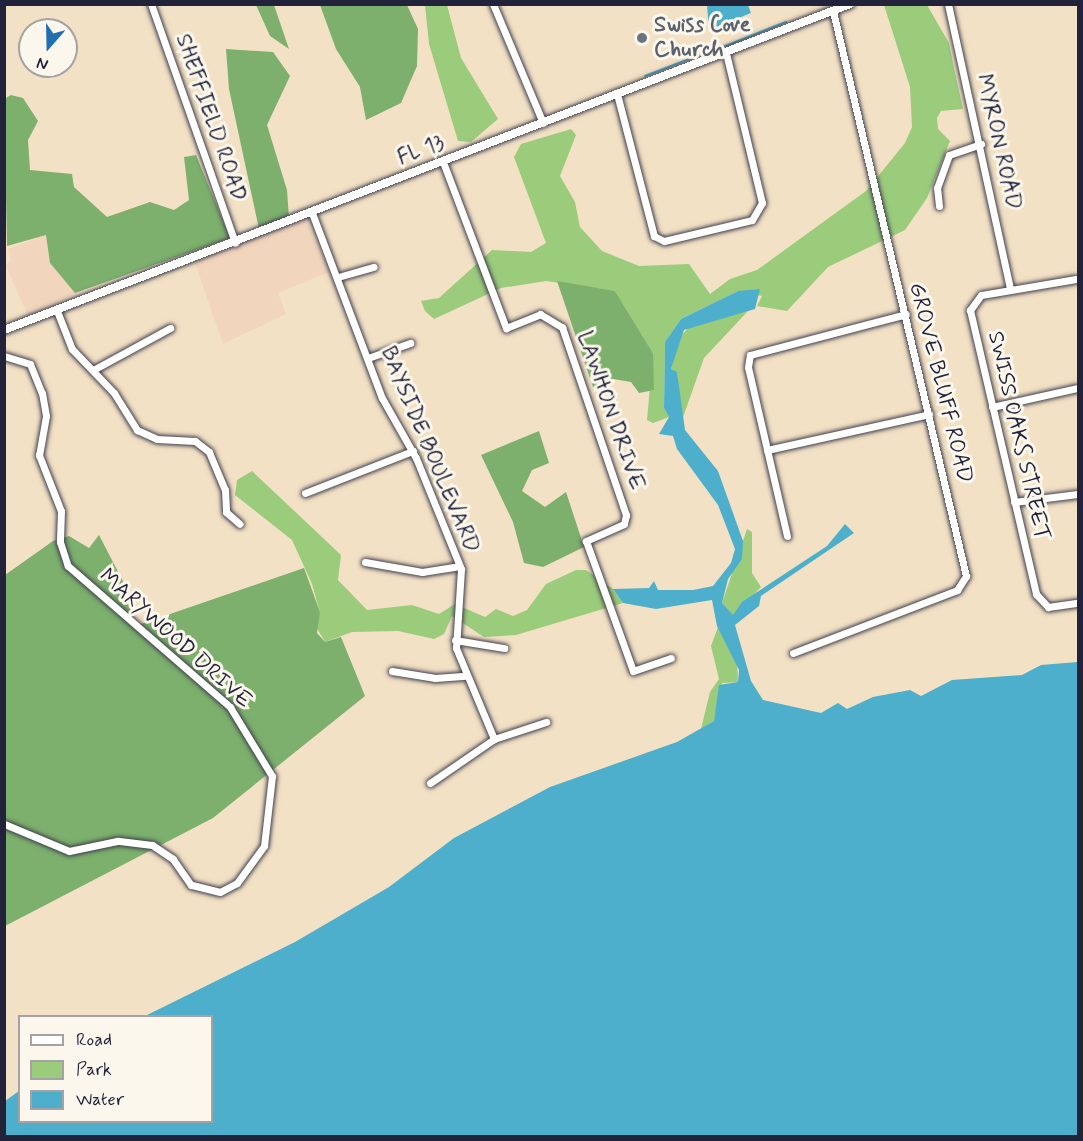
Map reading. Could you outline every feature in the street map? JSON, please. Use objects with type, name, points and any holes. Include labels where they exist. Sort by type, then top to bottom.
[{"type":"main road","name":"FL 13","points":[[4,330],[236,243],[850,4]]},
{"type":"street","name":"SHEFFIELD ROAD","points":[[151,4],[236,243]]},
{"type":"street","points":[[492,4],[543,123]]},
{"type":"street","name":"MYRON ROAD","points":[[948,4],[981,144],[1010,288]]},
{"type":"street","name":"GROVE BLUFF ROAD","points":[[793,653],[963,585],[959,539],[833,11]]},
{"type":"street","points":[[617,94],[654,236],[664,241],[752,220],[762,203],[726,53]]},
{"type":"street","points":[[939,206],[937,188],[949,155],[981,144]]},
{"type":"street","name":"LAWHON DRIVE","points":[[443,162],[506,328],[540,314],[562,327],[626,515],[624,524],[586,541],[633,671],[671,658]]},
{"type":"street","name":"BAYSIDE BOULEVARD","points":[[312,213],[382,398],[413,452],[459,566],[463,580],[455,640],[466,676],[494,738]]},
{"type":"street","points":[[338,277],[374,267]]},
{"type":"street","points":[[1010,288],[1076,279]]},
{"type":"street","name":"SWISS OAKS STREET","points":[[1010,288],[979,296],[970,306],[1038,599],[1055,607],[1078,603]]},
{"type":"street","points":[[57,311],[72,349],[93,370],[137,430],[157,439],[195,441],[210,452],[225,490],[226,512],[240,524]]},
{"type":"street","points":[[787,536],[748,367],[756,349],[906,314]]},
{"type":"street","points":[[93,370],[171,328]]},
{"type":"street","points":[[368,358],[410,343]]},
{"type":"street","name":"MARYWOOD DRIVE","points":[[4,356],[30,364],[42,393],[46,416],[39,455],[62,511],[60,542],[68,566],[230,706],[272,776],[264,846],[237,883],[220,892],[191,885],[173,859],[152,845],[117,841],[80,851],[60,849],[4,824]]},
{"type":"street","points":[[992,407],[1078,388]]},
{"type":"street","points":[[767,450],[929,414]]},
{"type":"street","points":[[305,493],[413,452]]},
{"type":"street","points":[[1014,502],[1078,494]]},
{"type":"street","points":[[365,562],[422,572],[459,566]]},
{"type":"street","points":[[455,640],[504,648]]},
{"type":"street","points":[[392,671],[435,678],[466,676]]},
{"type":"street","points":[[430,783],[494,738],[546,722]]},
{"type":"shaded area","points":[[306,219],[329,272],[278,293],[286,314],[223,344],[194,260]]},
{"type":"shaded area","points":[[46,235],[50,263],[75,293],[29,318],[6,266],[11,259],[8,249]]},
{"type":"green space","points":[[256,5],[274,5],[289,49],[270,36]]},
{"type":"green space","points":[[320,5],[407,5],[418,29],[417,66],[401,103],[366,120],[360,87],[336,49]]},
{"type":"green space","points":[[425,5],[447,5],[461,58],[498,119],[471,142],[458,141],[429,44]]},
{"type":"green space","points":[[884,5],[927,5],[949,43],[963,109],[941,111],[937,118],[938,129],[950,141],[927,198],[905,230],[828,267],[787,311],[757,306],[762,296],[738,291],[681,319],[665,342],[664,408],[669,417],[653,423],[647,420],[653,353],[615,291],[546,281],[501,288],[434,319],[425,311],[421,301],[439,298],[492,250],[531,252],[546,243],[514,157],[521,144],[571,129],[576,135],[560,176],[575,202],[580,227],[602,251],[639,266],[689,264],[710,294],[730,279],[757,270],[866,191],[905,143],[912,127],[910,87]]},
{"type":"green space","points":[[226,49],[273,52],[290,76],[267,125],[287,190],[289,219],[259,229],[229,89]]},
{"type":"green space","points":[[11,95],[23,98],[38,121],[28,140],[30,170],[72,174],[74,187],[107,217],[150,202],[174,210],[189,200],[184,157],[196,155],[230,238],[75,293],[50,263],[46,235],[7,246],[4,99]]},
{"type":"green space","points":[[557,281],[615,291],[653,353],[654,390],[639,393],[631,382],[613,379],[593,387]]},
{"type":"green space","points":[[748,311],[704,358],[682,420],[677,373],[671,369],[678,339],[693,323]]},
{"type":"green space","points":[[539,431],[549,463],[532,470],[522,491],[545,507],[566,492],[584,547],[543,567],[524,563],[513,522],[481,455]]},
{"type":"green space","points":[[252,471],[341,555],[338,580],[367,610],[412,605],[439,614],[455,604],[485,617],[496,609],[513,616],[527,610],[546,584],[576,570],[586,570],[613,589],[623,603],[516,635],[484,637],[452,616],[444,634],[434,639],[398,631],[352,632],[325,642],[315,625],[320,612],[312,584],[292,540],[235,495],[237,480]]},
{"type":"green space","points":[[747,529],[752,532],[752,573],[761,587],[733,616],[722,603]]},
{"type":"green space","points":[[99,535],[128,591],[135,626],[304,568],[320,612],[317,633],[325,642],[341,637],[365,696],[213,818],[5,926],[5,575],[53,541],[69,536],[89,548]]},
{"type":"green space","points":[[718,627],[737,660],[738,682],[722,683],[714,721],[701,729],[710,692],[719,679],[711,646]]},
{"type":"water","points":[[707,5],[748,5],[751,13],[709,30]]},
{"type":"water","points":[[760,289],[755,309],[684,330],[671,369],[677,372],[685,430],[718,471],[743,541],[742,559],[728,579],[722,603],[733,615],[742,602],[827,546],[845,524],[854,533],[761,596],[759,606],[735,625],[751,681],[763,700],[821,713],[838,703],[847,709],[873,697],[910,690],[921,696],[952,680],[1022,675],[1041,665],[1078,662],[1078,1136],[5,1136],[5,1101],[18,1092],[18,1123],[213,1123],[213,1015],[147,1015],[295,942],[389,887],[454,838],[550,787],[677,742],[714,721],[719,685],[738,682],[739,670],[717,626],[712,600],[656,609],[623,603],[613,589],[649,588],[654,581],[658,590],[693,590],[713,586],[731,563],[735,549],[718,505],[677,449],[673,436],[659,434],[669,417],[664,408],[665,342],[681,319],[738,291]]},
{"type":"waterway","points":[[708,53],[786,22]]},
{"type":"waterway","points":[[645,76],[697,56]]},
{"type":"place","name":"Swiss Cove Church","points":[[642,38]]}]
